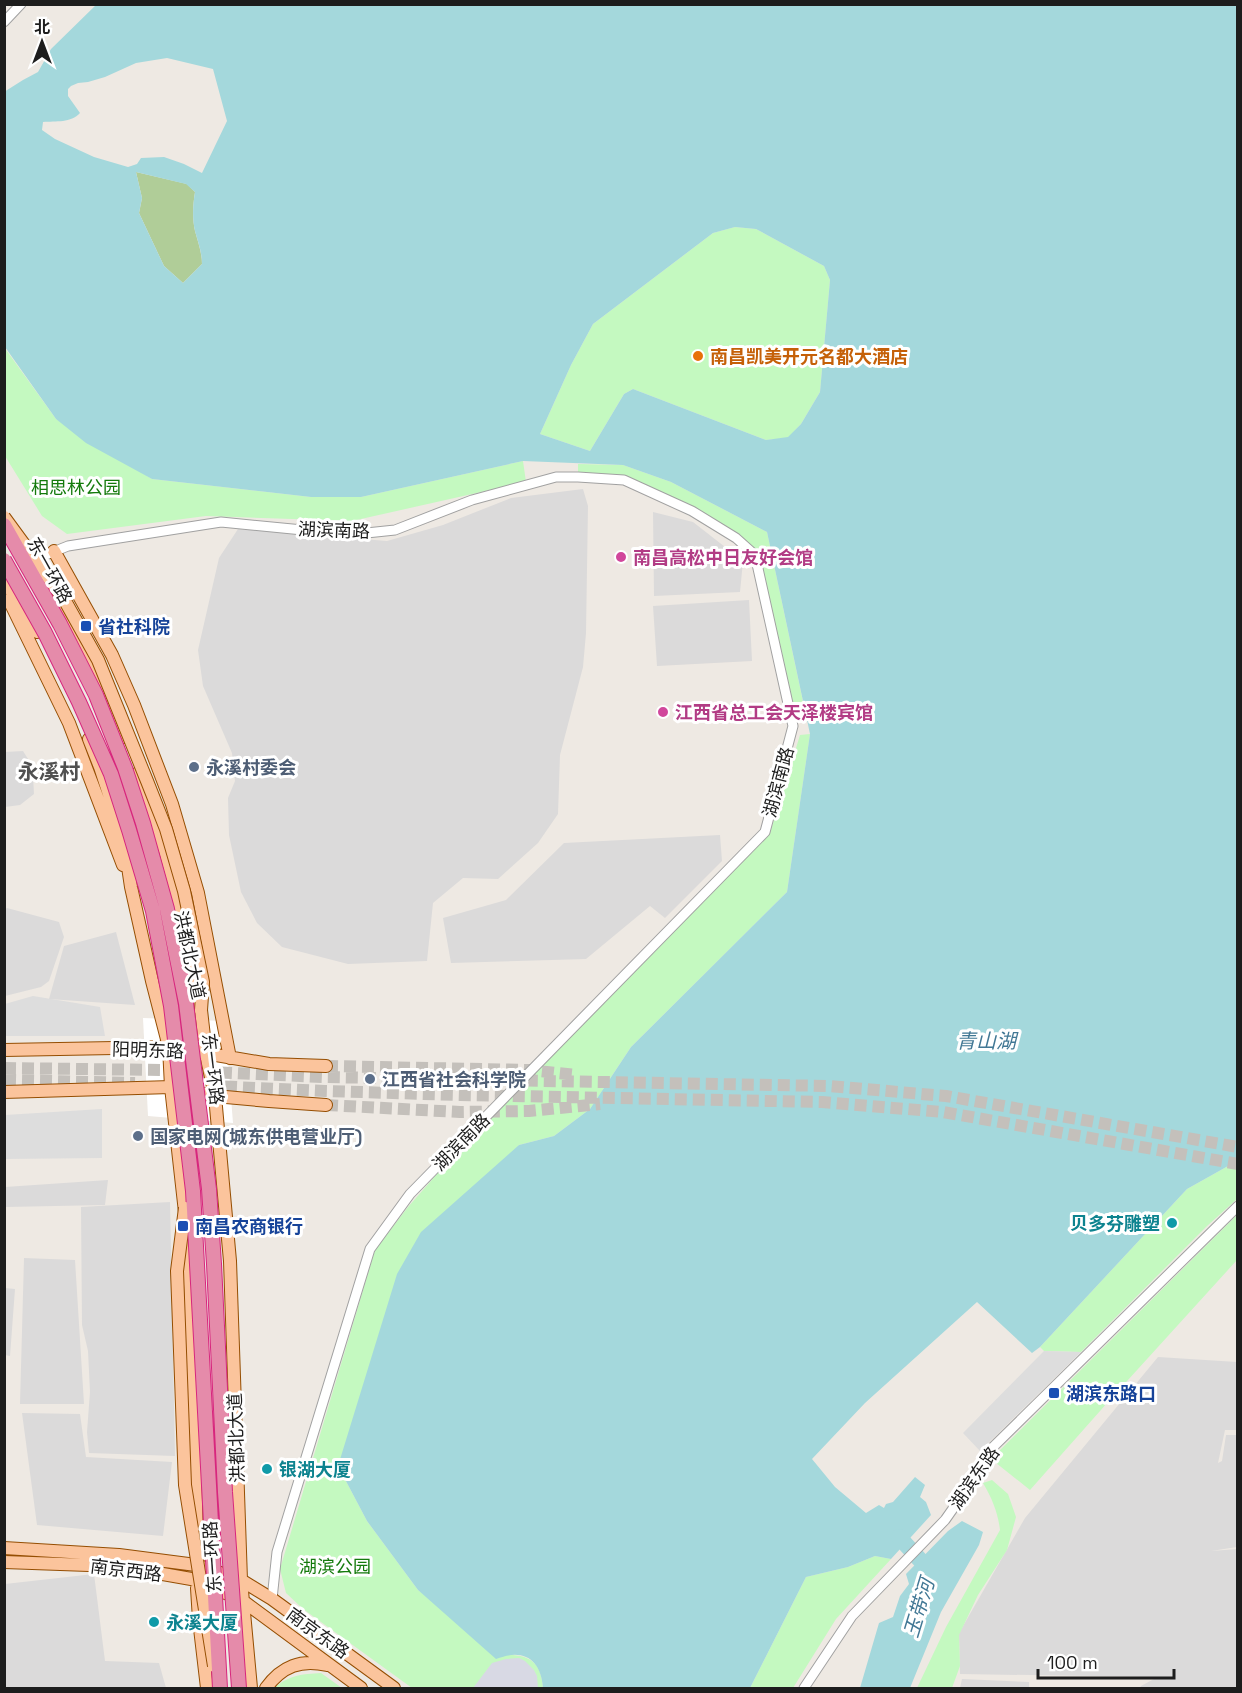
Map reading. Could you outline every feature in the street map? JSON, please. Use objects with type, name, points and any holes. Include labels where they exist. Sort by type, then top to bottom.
[{"type":"highway","name":"东一环路","points":[[4,525],[60,624],[96,695],[125,768],[166,909],[186,1003],[210,1200],[225,1492],[248,1688]]},
{"type":"highway","name":"东一环路","points":[[4,560],[45,633],[111,774],[153,911],[171,1006],[193,1191],[219,1689]]},
{"type":"main road","name":"洪都北大道","points":[[4,510],[80,645],[124,737],[165,851],[201,1010],[206,1054],[215,1096],[230,1261],[241,1580],[248,1688]]},
{"type":"main road","points":[[4,518],[64,598],[98,660],[143,770],[166,829],[184,891],[202,982],[201,1010]]},
{"type":"main road","points":[[54,551],[112,656],[134,705],[172,804],[198,893],[230,1058]]},
{"type":"main road","points":[[4,579],[46,645],[100,766],[124,840],[131,887],[169,1047],[171,1087],[189,1248],[197,1523],[196,1565],[199,1620],[207,1689]]},
{"type":"main road","points":[[4,591],[69,723],[131,887]]},
{"type":"main road","name":"阳明东路","points":[[4,1050],[169,1047],[269,1064],[326,1066]]},
{"type":"main road","name":"阳明东路","points":[[4,1092],[171,1087],[215,1096],[326,1105]]},
{"type":"main road","points":[[185,1208],[177,1271],[185,1485],[219,1689]]},
{"type":"main road","name":"南京西路","points":[[4,1548],[119,1555],[196,1565],[241,1580]]},
{"type":"main road","name":"南京西路","points":[[4,1562],[117,1566],[197,1580],[243,1601]]},
{"type":"main road","name":"南京东路","points":[[241,1580],[272,1599],[394,1689]]},
{"type":"main road","name":"南京东路","points":[[243,1601],[361,1689]]},
{"type":"main road","points":[[266,1689],[279,1674],[291,1666],[318,1663],[331,1666]]},
{"type":"street","points":[[4,22],[21,4]]},
{"type":"street","name":"湖滨南路","points":[[33,560],[68,546],[221,522],[357,534],[395,530],[472,500],[556,477],[624,480],[692,511],[736,538],[755,555],[793,726],[765,832],[410,1194],[370,1249],[278,1552],[272,1599]]},
{"type":"street","name":"湖滨东路","points":[[804,1689],[852,1616],[945,1520],[971,1483],[990,1450],[1238,1206]]},
{"type":"shaded area","points":[[583,489],[588,506],[586,633],[583,667],[560,755],[558,814],[538,843],[498,879],[463,878],[433,903],[427,961],[348,964],[282,947],[257,923],[241,892],[229,835],[228,798],[235,781],[232,753],[203,686],[198,650],[219,558],[238,529],[387,541],[443,525],[511,498]]},
{"type":"shaded area","points":[[653,512],[693,522],[743,561],[740,592],[654,596]]},
{"type":"shaded area","points":[[749,600],[752,661],[657,666],[653,606]]},
{"type":"shaded area","points":[[23,751],[33,776],[34,794],[20,805],[5,807],[5,752]]},
{"type":"shaded area","points":[[720,835],[722,861],[665,918],[650,906],[586,959],[451,963],[443,918],[506,900],[564,843]]},
{"type":"shaded area","points":[[7,908],[59,922],[64,937],[49,981],[41,987],[5,996],[4,910]]},
{"type":"shaded area","points":[[116,932],[135,1005],[49,999],[64,946]]},
{"type":"shaded area","points":[[33,996],[100,1007],[105,1036],[5,1036],[5,1004]]},
{"type":"shaded area","points":[[102,1109],[102,1158],[5,1159],[5,1115]]},
{"type":"shaded area","points":[[108,1180],[105,1205],[6,1207],[5,1220],[5,1187]]},
{"type":"shaded area","points":[[170,1202],[175,1456],[89,1453],[87,1432],[90,1392],[88,1351],[82,1325],[81,1207]]},
{"type":"shaded area","points":[[24,1258],[75,1260],[84,1404],[20,1404]]},
{"type":"shaded area","points":[[5,1288],[15,1289],[10,1356],[5,1355]]},
{"type":"shaded area","points":[[1044,1351],[1081,1352],[980,1451],[963,1433]]},
{"type":"shaded area","points":[[1158,1357],[1237,1362],[1237,1430],[1225,1430],[1218,1463],[1222,1461],[1226,1435],[1236,1435],[1237,1432],[1237,1547],[1211,1551],[1237,1549],[1237,1688],[1140,1688],[1154,1677],[960,1674],[959,1633],[1025,1518]]},
{"type":"shaded area","points":[[22,1413],[80,1414],[86,1457],[172,1462],[163,1536],[37,1525]]},
{"type":"shaded area","points":[[94,1574],[105,1661],[159,1663],[166,1688],[5,1688],[5,1584]]},
{"type":"shaded area","points":[[519,1658],[534,1670],[538,1688],[473,1688],[492,1663]]},
{"type":"shaded area","points":[[962,1679],[1029,1682],[1029,1688],[960,1688]]},
{"type":"green space","points":[[136,172],[187,184],[195,192],[193,221],[202,264],[183,283],[164,266],[139,213],[142,198]]},
{"type":"green space","points":[[735,227],[756,229],[824,266],[830,280],[820,392],[801,424],[788,438],[766,440],[633,389],[624,394],[590,451],[540,434],[571,365],[593,324],[713,233]]},
{"type":"green space","name":"相思林公园","points":[[4,347],[56,419],[152,479],[311,497],[361,497],[523,461],[526,482],[352,521],[206,516],[67,534],[42,516],[5,456]]},
{"type":"green space","points":[[578,464],[623,465],[671,482],[767,532],[805,711],[793,726],[755,555],[736,538],[624,480],[578,477]]},
{"type":"green space","name":"湖滨公园","points":[[810,734],[787,892],[631,1047],[590,1109],[554,1136],[519,1145],[338,1466],[367,1521],[418,1590],[505,1655],[528,1658],[540,1672],[543,1688],[412,1688],[303,1609],[286,1593],[280,1569],[375,1250],[437,1174],[770,833],[800,735]]},
{"type":"green space","points":[[1237,1161],[1237,1199],[1081,1352],[1044,1351],[1040,1347],[1187,1189]]},
{"type":"green space","points":[[1237,1215],[1237,1260],[1030,1490],[991,1459]]},
{"type":"green space","points":[[992,1480],[1008,1494],[1016,1517],[1007,1550],[978,1595],[959,1635],[960,1666],[952,1688],[917,1688],[946,1627],[1000,1530],[994,1506],[983,1483]]},
{"type":"green space","points":[[875,1556],[891,1559],[836,1619],[793,1688],[750,1688],[806,1577],[848,1567]]},
{"type":"green space","points":[[321,1673],[342,1688],[274,1688],[296,1676]]},
{"type":"water","name":"青山湖","points":[[97,4],[1237,5],[1237,1161],[1187,1189],[1032,1353],[977,1302],[865,1403],[812,1459],[835,1487],[866,1513],[879,1505],[884,1508],[886,1504],[893,1502],[915,1477],[925,1485],[920,1497],[926,1502],[931,1515],[891,1559],[875,1556],[848,1567],[806,1577],[750,1688],[543,1688],[539,1670],[529,1658],[514,1655],[496,1659],[418,1590],[367,1521],[338,1466],[397,1274],[421,1232],[519,1145],[554,1136],[590,1109],[631,1047],[787,892],[810,734],[767,532],[671,482],[623,465],[523,461],[361,497],[311,497],[152,479],[86,443],[56,419],[5,347],[4,92],[38,72],[51,49]],"holes":[[[167,58],[213,69],[227,121],[202,173],[164,157],[141,158],[137,164],[128,167],[94,157],[55,139],[42,130],[43,122],[68,120],[80,113],[68,96],[68,89],[71,86],[105,77],[136,63]],[[136,172],[186,184],[195,192],[193,221],[202,264],[183,283],[164,266],[139,213],[142,198]],[[735,227],[756,229],[824,266],[830,280],[820,392],[801,424],[788,437],[766,440],[633,389],[624,394],[590,451],[540,434],[571,365],[593,324],[713,233]]]},
{"type":"water","points":[[962,1521],[983,1532],[979,1545],[941,1612],[910,1688],[860,1688],[879,1623],[893,1617],[900,1596],[909,1584],[906,1574],[948,1531]]},
{"type":"pier","points":[[143,1018],[225,1021],[233,1123],[148,1116]]},
{"type":"waterway","name":"玉带河","points":[[899,1537],[932,1573],[931,1577]]},
{"type":"tunnel","points":[[326,1066],[529,1070],[576,1075]]},
{"type":"tunnel","points":[[4,1068],[160,1070],[324,1077],[829,1086],[946,1096],[1238,1147]]},
{"type":"tunnel","points":[[4,1080],[135,1083]]},
{"type":"tunnel","points":[[189,1085],[460,1095],[822,1102],[943,1112],[1238,1164]]},
{"type":"tunnel","points":[[326,1105],[460,1112],[529,1111],[600,1104]]},
{"type":"place","name":"南昌凯美开元名都大酒店","points":[[698,356]]},
{"type":"place","name":"南昌高松中日友好会馆","points":[[621,557]]},
{"type":"place","name":"省社科院","points":[[86,626]]},
{"type":"place","name":"江西省总工会天泽楼宾馆","points":[[663,712]]},
{"type":"place","name":"永溪村委会","points":[[194,767]]},
{"type":"place","name":"江西省社会科学院","points":[[370,1079]]},
{"type":"place","name":"国家电网(城东供电营业厅)","points":[[138,1136]]},
{"type":"place","name":"贝多芬雕塑","points":[[1172,1223]]},
{"type":"place","name":"南昌农商银行","points":[[183,1226]]},
{"type":"place","name":"湖滨东路口","points":[[1054,1393]]},
{"type":"place","name":"银湖大厦","points":[[267,1469]]},
{"type":"place","name":"永溪大厦","points":[[154,1622]]},
{"type":"district","name":"永溪村","points":[[49,771]]}]
